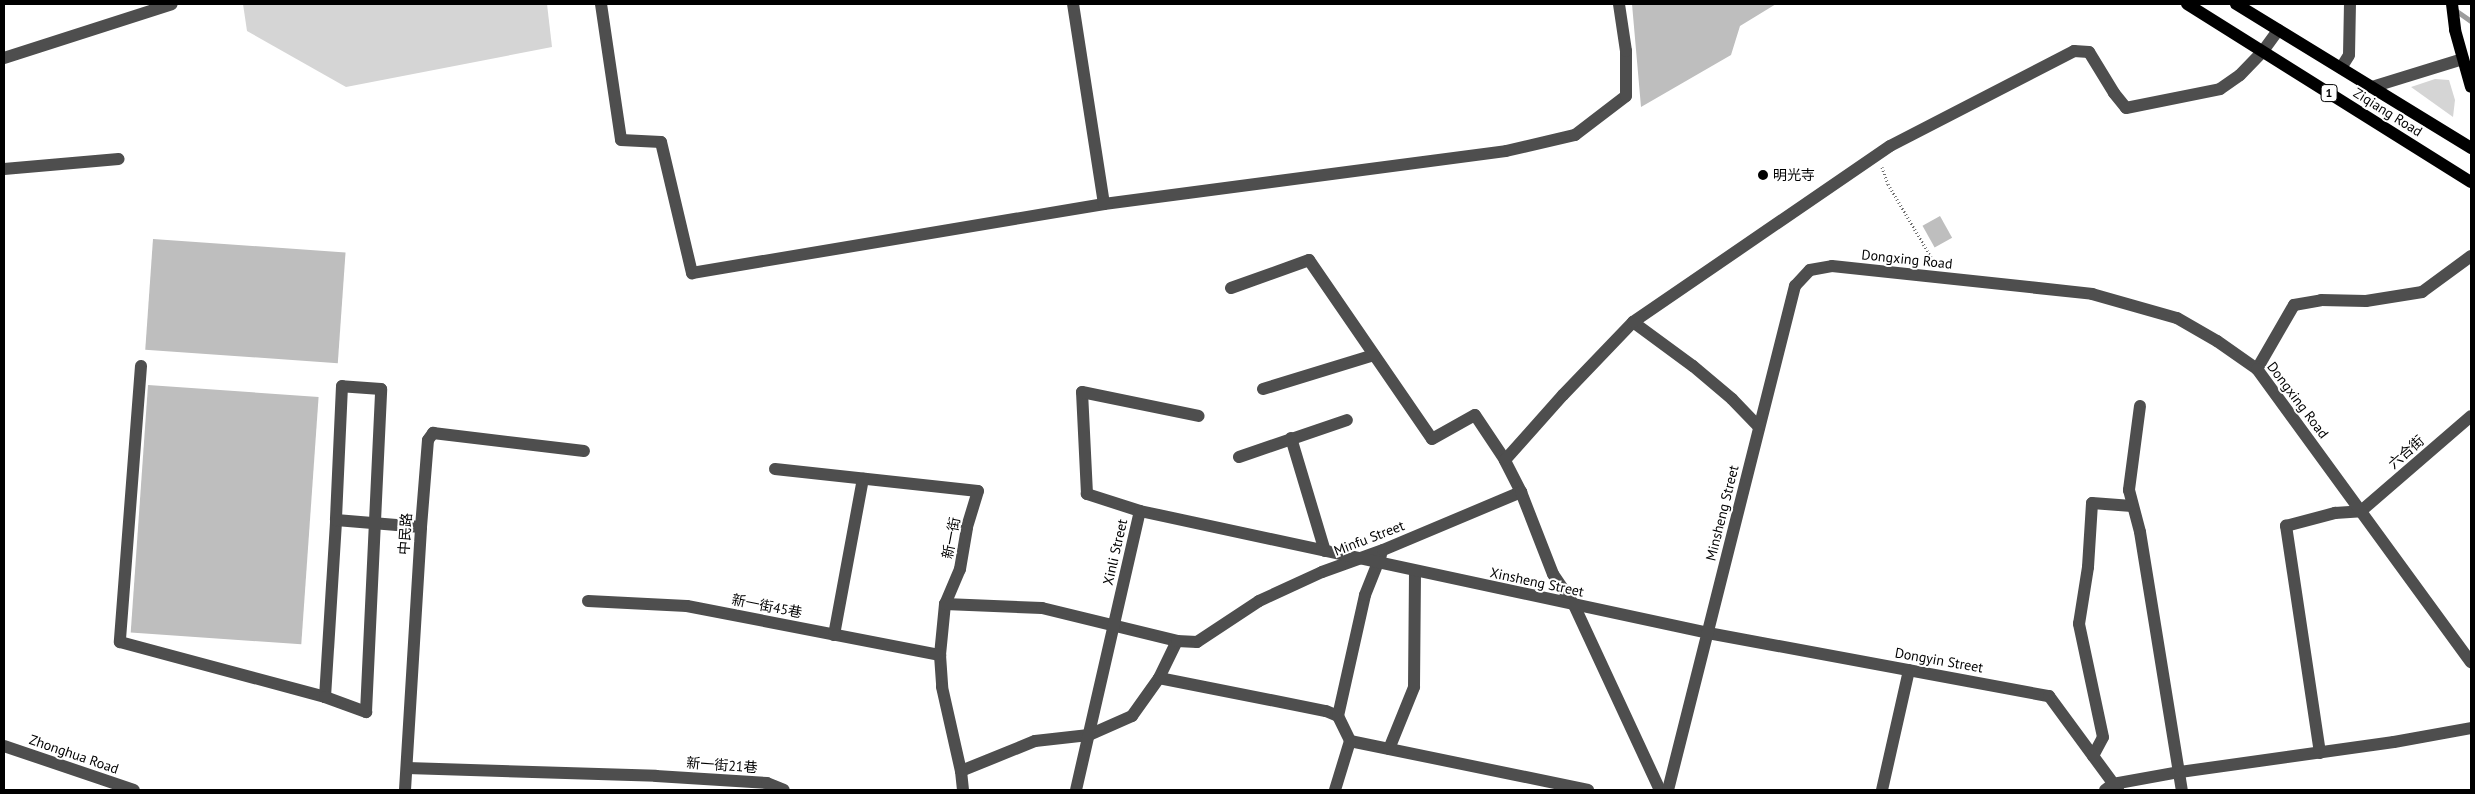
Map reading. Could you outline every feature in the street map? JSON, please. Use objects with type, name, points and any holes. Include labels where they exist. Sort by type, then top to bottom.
[{"type":"main road","name":"Ziqiang Road","points":[[2187,4],[2471,182]]},
{"type":"main road","name":"Ziqiang Road","points":[[2236,4],[2471,148]]},
{"type":"main road","points":[[2452,4],[2455,30],[2471,86]]},
{"type":"street","points":[[4,58],[172,4]]},
{"type":"street","points":[[602,4],[621,140],[661,142],[692,273],[1104,204],[1506,150],[1575,135],[1626,96],[1626,51],[1619,4]]},
{"type":"street","points":[[1073,4],[1104,204]]},
{"type":"street","points":[[2341,68],[2349,55],[2350,4]]},
{"type":"street","points":[[1505,460],[1563,395],[1633,322],[1890,146],[2074,51],[2089,52],[2114,93],[2126,108],[2220,89],[2240,75],[2263,51],[2278,30]]},
{"type":"street","points":[[2372,87],[2463,59]]},
{"type":"street","points":[[4,169],[119,159]]},
{"type":"street","points":[[2257,369],[2294,305],[2321,300],[2366,301],[2422,292],[2471,256]]},
{"type":"street","points":[[1231,288],[1309,260],[1432,439],[1475,415],[1505,460],[1521,492],[1553,574],[1574,605],[1660,790]]},
{"type":"street","name":"Dongxing Road","points":[[1832,266],[2092,294],[2177,318],[2217,341],[2257,369],[2471,662]]},
{"type":"street","name":"Minsheng Street","points":[[1668,790],[1795,286],[1810,270],[1832,266]]},
{"type":"street","points":[[1633,322],[1693,366],[1732,399],[1759,427]]},
{"type":"street","points":[[1263,389],[1374,355]]},
{"type":"street","points":[[141,366],[120,642],[325,697],[366,712],[381,389],[342,386],[325,697]]},
{"type":"street","points":[[1140,511],[1087,494],[1082,392],[1199,416]]},
{"type":"street","points":[[2140,406],[2129,490],[2140,532],[2182,790]]},
{"type":"street","name":"六合街","points":[[2361,511],[2471,416]]},
{"type":"street","points":[[1239,457],[1347,420]]},
{"type":"street","name":"中民路","points":[[405,790],[428,440],[433,433],[584,451]]},
{"type":"street","points":[[1291,438],[1325,551]]},
{"type":"street","name":"新一街","points":[[775,469],[978,491],[967,528],[960,569],[945,604],[940,655],[942,687],[961,771],[963,790]]},
{"type":"street","points":[[834,634],[863,479]]},
{"type":"street","name":"Minfu Street","points":[[945,604],[1042,608],[1177,641],[1197,642],[1259,602],[1322,572],[1383,550],[1521,492]]},
{"type":"street","points":[[2093,756],[2103,738],[2079,624],[2088,567],[2092,503],[2132,506]]},
{"type":"street","name":"Xinli Street","points":[[1076,790],[1140,511],[1360,558]]},
{"type":"street","points":[[2320,753],[2286,526],[2335,513],[2361,511]]},
{"type":"street","points":[[336,520],[421,527]]},
{"type":"street","points":[[1335,790],[1350,741],[1338,716],[1365,595],[1383,550]]},
{"type":"street","name":"Xinsheng Street","points":[[1360,558],[1415,572],[1708,633]]},
{"type":"street","points":[[1389,749],[1408,708],[1414,687],[1415,572]]},
{"type":"street","name":"新一街45巷","points":[[588,601],[687,606],[940,655]]},
{"type":"street","name":"Dongyin Street","points":[[1708,633],[2049,696],[2093,756],[2112,788]]},
{"type":"street","points":[[961,771],[1035,741],[1089,735],[1132,716],[1159,678],[1177,641]]},
{"type":"street","points":[[1882,790],[1909,670]]},
{"type":"street","points":[[1159,678],[1326,711],[1338,716]]},
{"type":"street","points":[[2112,788],[2180,772],[2320,753],[2471,728]]},
{"type":"street","points":[[1350,741],[1588,790]]},
{"type":"street","name":"Zhonghua Road","points":[[4,746],[134,790]]},
{"type":"street","name":"新一街21巷","points":[[406,768],[656,776],[767,783],[784,790]]},
{"type":"path","points":[[1878,154],[1888,184],[1944,278]]},
{"type":"shaded area","points":[[243,4],[547,4],[552,47],[346,87],[247,31]]},
{"type":"shaded area","points":[[2435,79],[2449,80],[2455,100],[2453,117],[2411,87]]},
{"type":"building","points":[[1632,4],[1776,4],[1740,26],[1731,55],[1641,107]]},
{"type":"building","points":[[1940,216],[1952,238],[1935,248],[1923,226]]},
{"type":"building","points":[[153,239],[346,252],[338,363],[145,350]]},
{"type":"building","points":[[148,385],[319,397],[301,644],[131,632]]},
{"type":"waterway","points":[[2455,10],[2471,21]]},
{"type":"place","name":"明光寺","points":[[1763,175]]}]
